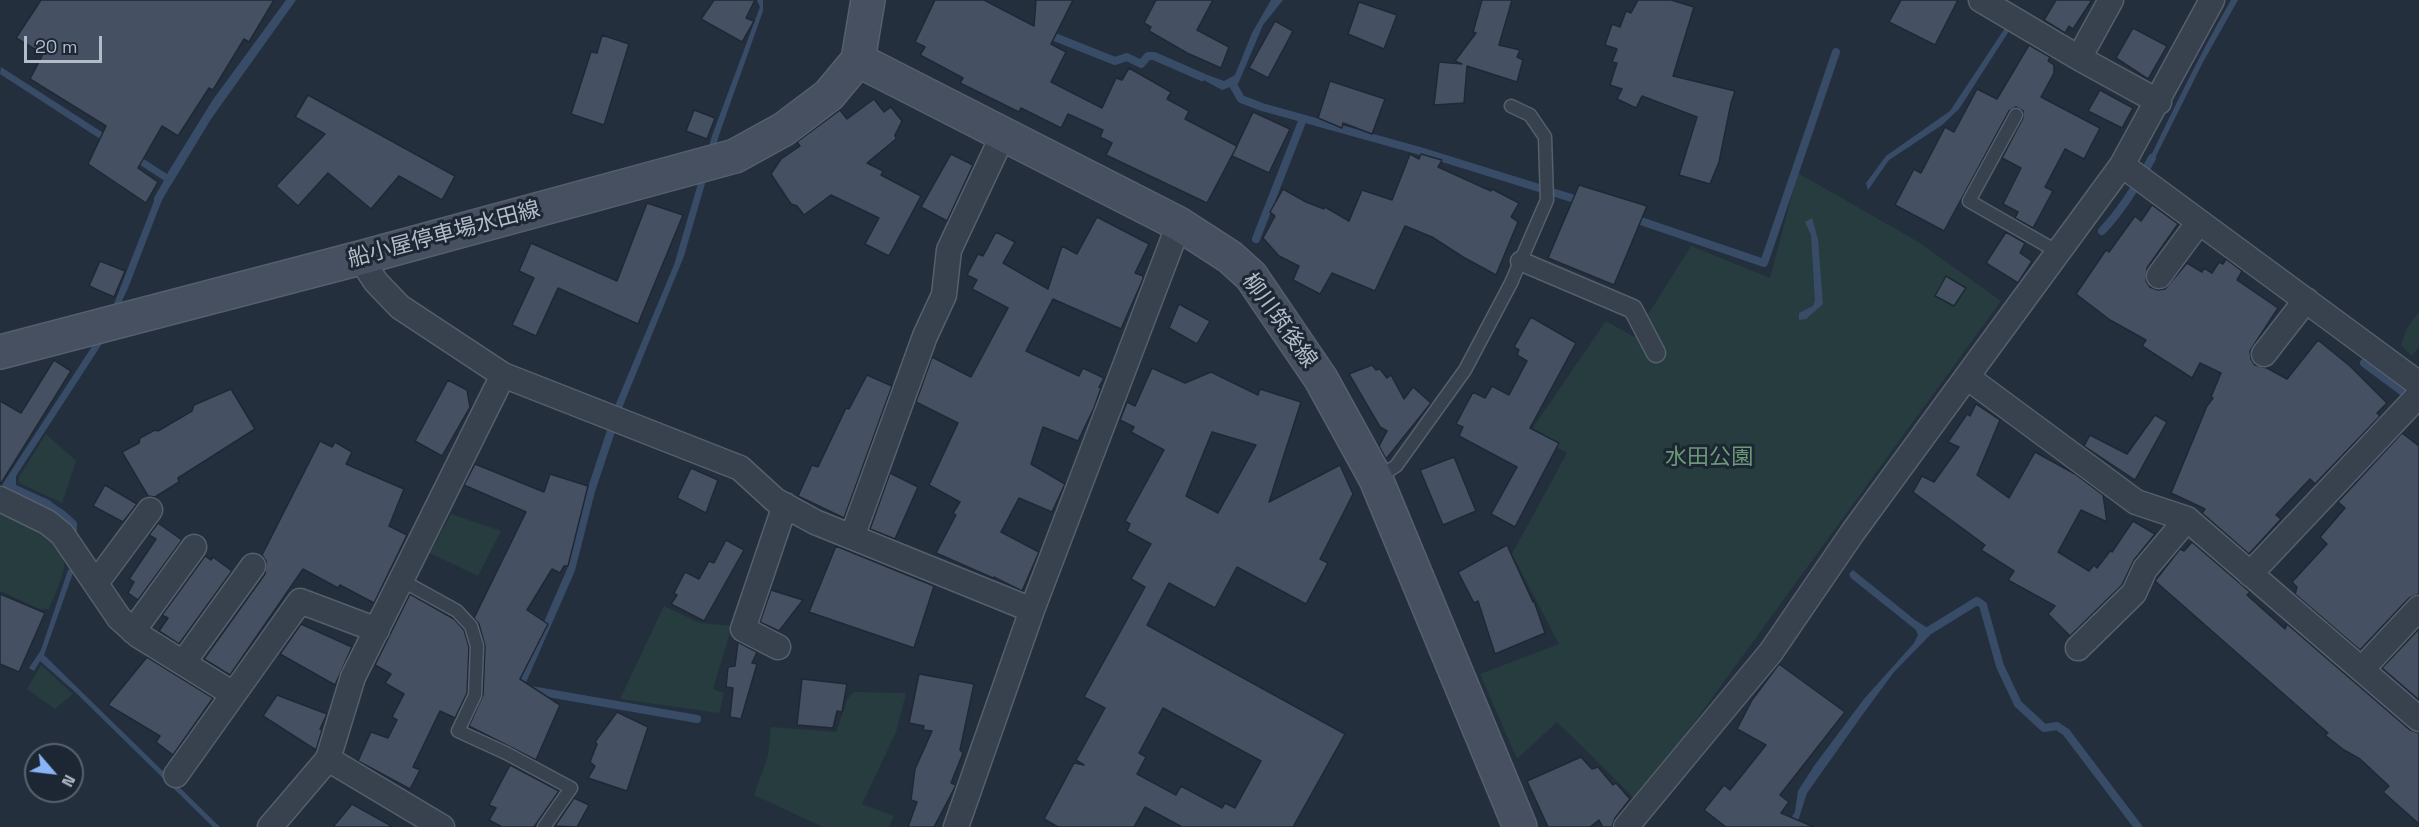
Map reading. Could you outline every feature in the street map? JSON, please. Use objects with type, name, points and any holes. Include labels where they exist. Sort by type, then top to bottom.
[{"type":"main road","points":[[858,60],[868,0]]},
{"type":"main road","name":"柳川筑後線","points":[[858,60],[1179,224],[1230,257],[1251,276],[1321,379],[1376,478],[1520,827]]},
{"type":"main road","name":"船小屋停車場水田線","points":[[0,352],[360,258],[735,156],[784,129],[829,95],[858,60]]},
{"type":"street","points":[[1981,0],[2159,102]]},
{"type":"street","points":[[2079,58],[2111,0]]},
{"type":"street","points":[[1626,827],[1772,652],[1853,532],[2122,165],[2159,102],[2212,0]]},
{"type":"street","points":[[852,537],[925,336],[944,295],[949,250],[1003,135]]},
{"type":"street","points":[[2122,165],[2419,384]]},
{"type":"street","points":[[2159,276],[2199,222]]},
{"type":"street","points":[[956,827],[1032,610],[1179,224]]},
{"type":"street","points":[[360,258],[376,282],[400,307],[503,375],[740,468],[773,498],[815,522],[1032,610]]},
{"type":"street","points":[[1520,261],[1633,309],[1656,353]]},
{"type":"street","points":[[2264,354],[2306,300]]},
{"type":"street","points":[[270,827],[328,759],[353,677],[503,375]]},
{"type":"street","points":[[1966,377],[2136,502],[2187,519],[2419,719]]},
{"type":"street","points":[[2250,574],[2419,395]]},
{"type":"street","points":[[0,499],[47,522],[62,534],[119,618],[133,631],[233,694]]},
{"type":"street","points":[[778,647],[743,629],[785,506]]},
{"type":"street","points":[[96,583],[150,510]]},
{"type":"street","points":[[2079,648],[2134,593],[2145,569],[2187,519]]},
{"type":"street","points":[[133,631],[194,548]]},
{"type":"street","points":[[183,663],[253,566]]},
{"type":"street","points":[[176,775],[300,601],[377,630]]},
{"type":"street","points":[[2361,669],[2419,608]]},
{"type":"street","points":[[328,759],[437,826]]},
{"type":"lane","points":[[1376,478],[1396,466],[1465,370],[1520,261],[1547,200],[1545,137],[1530,116],[1511,106]]},
{"type":"lane","points":[[2016,116],[1969,201],[2058,252]]},
{"type":"lane","points":[[401,580],[457,611],[471,626],[477,646],[475,695],[458,731],[506,753],[571,788],[544,827]]},
{"type":"green space","name":"水田公園","points":[[1798,173],[1920,243],[2001,301],[1637,801],[1557,722],[1517,759],[1480,674],[1559,644],[1512,554],[1567,453],[1530,432],[1606,321],[1634,337],[1691,246],[1770,278]]},
{"type":"green space","points":[[2419,312],[2419,347],[2412,356],[2401,345],[2407,328]]},
{"type":"green space","points":[[46,434],[76,461],[62,503],[19,483],[19,477]]},
{"type":"green space","points":[[0,510],[39,531],[57,546],[62,554],[64,563],[62,575],[49,609],[40,609],[0,591]]},
{"type":"green space","points":[[451,514],[501,531],[478,576],[430,553]]},
{"type":"green space","points":[[664,606],[700,623],[732,626],[713,689],[724,693],[719,713],[620,699]]},
{"type":"green space","points":[[41,665],[73,694],[55,709],[27,689]]},
{"type":"green space","points":[[854,692],[906,693],[896,732],[862,804],[894,816],[889,827],[823,827],[754,795],[768,756],[771,727],[836,732],[848,698]]},
{"type":"water","points":[[286,0],[296,0],[211,119],[171,185],[0,74],[1,67],[167,174],[212,101]]},
{"type":"water","points":[[757,0],[763,0],[763,11],[719,135],[684,256],[622,408],[615,406],[674,265],[712,136],[760,7]]},
{"type":"water","points":[[1271,0],[1283,0],[1263,25],[1238,84],[1222,90],[1193,74],[1194,70],[1224,81],[1235,75],[1252,33]]},
{"type":"water","points":[[2231,0],[2238,0],[2203,62],[2150,168],[2146,166]]},
{"type":"water","points":[[2005,28],[2009,31],[1959,109],[1942,125],[1889,160],[1868,190],[1866,183],[1886,156],[1950,111]]},
{"type":"water","points":[[158,191],[165,192],[128,288],[103,342],[16,476],[16,485],[51,501],[50,509],[2,485],[93,345],[114,304]]},
{"type":"water","points":[[1812,218],[1818,239],[1823,304],[1806,319],[1799,320],[1799,313],[1813,306],[1815,301],[1811,235],[1805,222]]},
{"type":"water","points":[[68,570],[74,570],[44,655],[220,827],[213,827],[73,690],[40,661],[34,671],[29,668],[41,650]]},
{"type":"water","points":[[1853,570],[1915,620],[1926,627],[1937,625],[1935,630],[1894,672],[1807,793],[1796,827],[1785,827],[1795,812],[1798,791],[1814,766],[1864,699],[1914,643],[1918,635],[1916,630],[1851,578],[1849,574]]},
{"type":"building","points":[[41,0],[274,0],[249,42],[244,39],[213,90],[209,88],[178,136],[162,126],[138,168],[158,182],[146,203],[88,164],[106,126],[30,79],[43,54],[16,38]]},
{"type":"building","points":[[714,0],[755,0],[746,18],[754,21],[742,42],[701,19]]},
{"type":"building","points":[[935,0],[984,0],[1034,26],[1036,0],[1073,0],[1051,44],[1066,52],[1051,82],[1102,108],[1116,78],[1122,80],[1129,68],[1171,92],[1167,99],[1189,111],[1185,119],[1237,146],[1207,203],[1106,155],[1112,143],[1100,137],[1103,130],[1068,114],[1061,128],[1021,108],[1019,112],[960,83],[963,78],[920,55],[925,47],[915,42]]},
{"type":"building","points":[[1156,0],[1213,0],[1197,30],[1229,47],[1221,68],[1187,53],[1149,31],[1151,27],[1144,23]]},
{"type":"building","points":[[1482,0],[1512,0],[1499,45],[1520,50],[1517,57],[1523,60],[1517,82],[1467,66],[1464,103],[1434,105],[1439,62],[1462,64],[1455,61],[1476,33],[1473,32]]},
{"type":"building","points":[[1638,0],[1671,0],[1694,7],[1673,76],[1735,91],[1719,162],[1710,184],[1679,175],[1697,117],[1642,96],[1636,108],[1617,99],[1622,89],[1610,85],[1617,63],[1612,62],[1617,49],[1605,45],[1612,24],[1620,27],[1626,11],[1631,13]]},
{"type":"building","points":[[1901,0],[1958,0],[1935,45],[1889,22]]},
{"type":"building","points":[[2056,0],[2092,0],[2073,29],[2069,26],[2065,33],[2044,20]]},
{"type":"building","points":[[1359,2],[1397,15],[1384,49],[1348,34]]},
{"type":"building","points":[[1275,21],[1293,31],[1268,78],[1249,68]]},
{"type":"building","points":[[2133,28],[2167,46],[2148,79],[2116,58]]},
{"type":"building","points":[[602,35],[629,44],[604,125],[571,114],[591,52],[597,53]]},
{"type":"building","points":[[2029,45],[2050,57],[2048,61],[2054,65],[2054,73],[2041,97],[2100,128],[2084,159],[2065,149],[2045,187],[2053,191],[2033,228],[2015,218],[2018,212],[2003,204],[2021,168],[2002,158],[2023,118],[2023,111],[2016,107],[2009,111],[1944,231],[1895,205],[1914,169],[1921,173],[1945,127],[1954,132],[1977,89],[1997,99]]},
{"type":"building","points":[[1330,81],[1385,99],[1372,134],[1343,123],[1342,128],[1318,118]]},
{"type":"building","points":[[2100,90],[2133,108],[2122,128],[2088,111]]},
{"type":"building","points":[[308,95],[455,176],[442,200],[399,176],[371,209],[328,173],[298,206],[276,186],[325,134],[295,117]]},
{"type":"building","points":[[874,99],[884,112],[891,107],[902,121],[895,135],[896,139],[867,163],[883,171],[881,175],[921,196],[889,256],[865,244],[879,218],[831,195],[804,215],[797,206],[791,204],[771,174],[781,159],[800,146],[797,142],[840,110],[847,119]]},
{"type":"building","points":[[694,110],[715,118],[707,139],[686,131]]},
{"type":"building","points":[[1253,112],[1290,129],[1269,173],[1232,156]]},
{"type":"building","points":[[951,154],[973,165],[947,221],[921,207]]},
{"type":"building","points":[[1410,154],[1419,159],[1421,154],[1442,160],[1438,167],[1491,191],[1492,189],[1519,203],[1511,217],[1518,222],[1496,275],[1432,237],[1405,226],[1375,291],[1332,273],[1320,294],[1293,280],[1299,266],[1279,256],[1263,238],[1275,216],[1270,212],[1283,189],[1306,202],[1324,209],[1325,207],[1349,221],[1362,190],[1392,200]]},
{"type":"building","points":[[1579,185],[1647,206],[1614,285],[1548,258]]},
{"type":"building","points":[[647,203],[683,215],[638,324],[558,288],[536,336],[512,325],[534,278],[519,271],[531,243],[617,281]]},
{"type":"building","points":[[2152,205],[2178,224],[2147,268],[2146,281],[2150,287],[2158,290],[2165,289],[2187,263],[2202,272],[2204,268],[2212,273],[2219,262],[2223,264],[2226,259],[2242,271],[2237,280],[2278,308],[2250,351],[2255,365],[2267,368],[2287,379],[2318,340],[2350,366],[2387,403],[2377,413],[2380,416],[2315,484],[2310,479],[2276,515],[2281,519],[2249,554],[2202,513],[2205,509],[2171,493],[2207,406],[2213,398],[2211,397],[2221,373],[2200,363],[2192,378],[2142,346],[2146,340],[2110,320],[2076,294],[2106,250],[2109,252],[2135,216],[2141,221]]},
{"type":"building","points":[[1097,217],[1149,244],[1135,273],[1143,276],[1143,279],[1121,329],[1053,299],[1026,351],[1079,376],[1083,368],[1104,378],[1099,387],[1101,388],[1094,408],[1078,441],[1043,427],[1031,464],[1065,484],[1052,512],[1019,498],[1001,532],[1039,552],[1022,591],[936,553],[956,515],[953,513],[960,502],[929,485],[958,423],[916,402],[932,357],[971,377],[1008,308],[972,289],[977,280],[967,275],[978,254],[983,256],[996,232],[1015,242],[1003,263],[1048,289],[1062,246],[1077,254]]},
{"type":"building","points":[[2006,232],[2025,243],[2020,253],[2032,261],[2018,283],[1986,263]]},
{"type":"building","points":[[100,261],[125,271],[114,297],[89,286]]},
{"type":"building","points":[[1946,276],[1966,288],[1954,306],[1935,296]]},
{"type":"building","points":[[1179,304],[1210,321],[1197,344],[1169,328]]},
{"type":"building","points":[[1531,317],[1576,343],[1530,428],[1559,443],[1515,527],[1491,514],[1517,467],[1459,436],[1463,427],[1456,424],[1473,392],[1485,398],[1492,386],[1509,395],[1527,361],[1517,355],[1519,350],[1514,347]]},
{"type":"building","points":[[54,360],[71,371],[0,485],[0,401],[21,413]]},
{"type":"building","points":[[1372,365],[1376,370],[1380,369],[1387,378],[1391,375],[1404,399],[1413,387],[1431,403],[1386,459],[1379,446],[1387,431],[1380,427],[1349,374]]},
{"type":"building","points":[[1152,368],[1185,383],[1211,372],[1258,395],[1260,389],[1301,402],[1269,502],[1340,465],[1353,494],[1320,559],[1328,563],[1306,604],[1237,567],[1215,608],[1169,583],[1147,625],[1345,734],[1293,827],[1182,827],[1145,807],[1134,827],[1058,827],[1044,819],[1074,763],[1084,765],[1076,760],[1105,708],[1084,697],[1145,587],[1131,579],[1151,544],[1127,531],[1130,524],[1125,521],[1164,450],[1131,432],[1134,427],[1120,420],[1127,402],[1135,406]],"holes":[[[1212,432],[1256,445],[1218,513],[1186,496]],[[1163,708],[1261,761],[1235,808],[1225,803],[1222,808],[1181,786],[1176,795],[1137,774],[1146,757],[1139,753]]]},
{"type":"building","points":[[867,375],[892,386],[844,518],[798,496],[812,465],[818,467],[846,408],[849,409]]},
{"type":"building","points":[[448,380],[467,390],[470,407],[442,456],[415,441]]},
{"type":"building","points":[[231,389],[255,429],[178,478],[179,482],[155,497],[148,496],[122,452],[139,443],[140,438],[155,430],[158,431],[192,411],[194,405]]},
{"type":"building","points":[[1976,404],[2000,420],[1977,475],[2009,498],[2035,452],[2075,474],[2103,495],[2107,522],[2081,510],[2058,552],[2089,571],[2094,565],[2097,568],[2111,550],[2112,552],[2133,521],[2155,534],[2134,560],[2122,585],[2070,636],[2048,614],[2055,606],[2008,580],[2014,571],[1981,550],[1985,545],[1913,492],[1922,476],[1934,482],[1959,447],[1948,442],[1967,414],[1970,416]]},
{"type":"building","points":[[2155,415],[2167,422],[2135,480],[2084,446],[2090,435],[2127,454]]},
{"type":"building","points":[[2402,433],[2419,446],[2419,594],[2409,598],[2360,650],[2295,594],[2297,587],[2292,582],[2327,544],[2320,537],[2345,508],[2338,502]]},
{"type":"building","points":[[320,441],[332,447],[335,442],[352,452],[346,464],[404,489],[389,526],[407,535],[374,603],[340,585],[338,588],[303,569],[230,675],[204,659],[265,574],[266,561],[262,555]]},
{"type":"building","points":[[1454,457],[1476,511],[1443,525],[1420,470]]},
{"type":"building","points":[[475,464],[544,492],[550,474],[588,486],[568,566],[564,566],[560,573],[552,569],[527,610],[548,624],[520,679],[560,705],[536,760],[469,726],[483,695],[485,646],[479,624],[474,618],[526,512],[464,485]]},
{"type":"building","points":[[691,468],[718,480],[706,513],[677,498]]},
{"type":"building","points":[[890,473],[918,487],[895,539],[870,529]]},
{"type":"building","points":[[105,485],[137,504],[123,522],[93,506]]},
{"type":"building","points":[[158,523],[182,540],[138,600],[128,593],[134,582],[129,579],[156,539],[149,535]]},
{"type":"building","points":[[726,540],[744,550],[704,621],[671,604],[677,595],[674,593],[685,572],[699,579],[709,561],[714,563]]},
{"type":"building","points":[[2192,542],[2250,592],[2247,595],[2285,629],[2287,624],[2410,730],[2419,733],[2419,824],[2383,792],[2389,786],[2360,759],[2325,735],[2328,733],[2155,581],[2180,549],[2184,551]]},
{"type":"building","points":[[1507,545],[1534,601],[1545,633],[1495,654],[1478,601],[1474,603],[1458,572]]},
{"type":"building","points":[[836,546],[934,586],[914,648],[809,612]]},
{"type":"building","points":[[205,556],[211,560],[213,557],[232,571],[179,644],[159,631],[168,618],[162,615]]},
{"type":"building","points":[[771,590],[803,600],[779,631],[760,622]]},
{"type":"building","points":[[0,594],[45,613],[19,672],[0,664]]},
{"type":"building","points":[[410,594],[454,619],[464,630],[469,647],[467,693],[455,718],[440,711],[413,767],[420,770],[410,789],[358,761],[371,732],[388,738],[397,720],[392,717],[404,694],[385,683],[391,674],[375,665]]},
{"type":"building","points":[[301,624],[352,647],[335,685],[280,654]]},
{"type":"building","points":[[2419,629],[2419,700],[2382,668]]},
{"type":"building","points":[[738,642],[757,652],[752,663],[757,664],[741,719],[730,717],[733,688],[726,687],[728,667],[735,666]]},
{"type":"building","points":[[147,657],[213,698],[173,755],[156,742],[160,736],[108,705]]},
{"type":"building","points":[[1779,664],[1845,712],[1780,795],[1789,802],[1781,813],[1814,827],[1726,827],[1704,810],[1724,785],[1730,790],[1766,745],[1737,729],[1752,700]]},
{"type":"building","points":[[919,674],[974,684],[960,750],[963,753],[951,783],[956,785],[934,827],[908,827],[917,802],[911,800],[915,769],[932,731],[923,730],[924,726],[909,723]]},
{"type":"building","points":[[802,679],[847,684],[842,712],[837,711],[833,728],[797,725]]},
{"type":"building","points":[[277,695],[327,714],[320,729],[322,730],[316,750],[263,716]]},
{"type":"building","points":[[617,712],[648,727],[627,791],[588,778],[595,766],[590,762],[597,744],[595,742]]},
{"type":"building","points":[[1581,757],[1592,769],[1598,767],[1613,785],[1616,783],[1630,799],[1615,818],[1612,827],[1603,827],[1599,820],[1590,827],[1548,827],[1527,781]]},
{"type":"building","points":[[510,765],[559,791],[534,827],[502,827],[489,820],[496,808],[489,805]]},
{"type":"building","points":[[574,798],[589,805],[577,827],[555,826]]},
{"type":"building","points":[[352,804],[393,827],[333,827]]},
{"type":"waterway","points":[[1047,34],[1115,61],[1127,57],[1141,64],[1148,56],[1154,56],[1202,77]]},
{"type":"waterway","points":[[1632,218],[1764,263],[1836,52]]},
{"type":"waterway","points":[[1232,83],[1241,99],[1262,107],[1420,151],[1581,201]]},
{"type":"waterway","points":[[1256,239],[1303,119]]},
{"type":"waterway","points":[[2102,231],[2129,196],[2152,158]]},
{"type":"waterway","points":[[158,199],[169,180]]},
{"type":"waterway","points":[[2364,363],[2411,398]]},
{"type":"waterway","points":[[614,422],[591,491],[571,570],[521,684],[525,689],[697,719]]},
{"type":"waterway","points":[[44,502],[73,524],[73,539]]},
{"type":"waterway","points":[[1930,630],[1977,601],[1983,605],[2000,666],[2018,704],[2044,728],[2057,726],[2066,732],[2138,827]]}]
